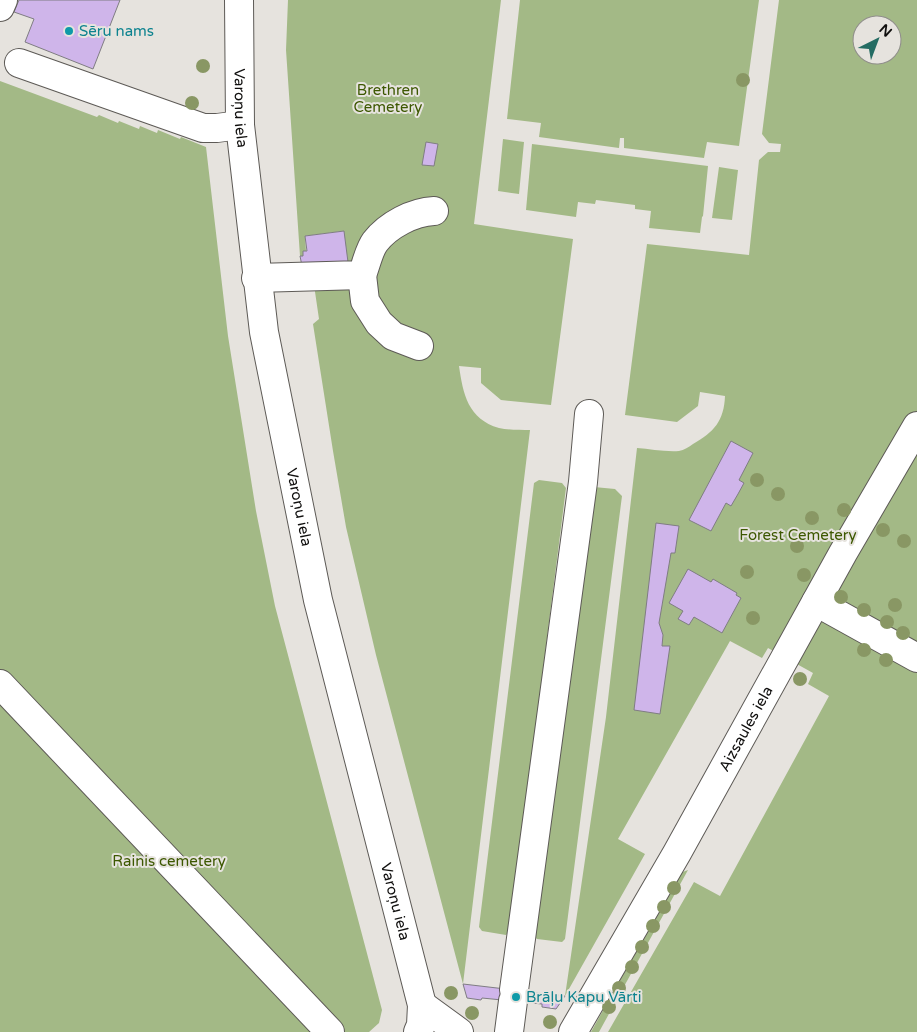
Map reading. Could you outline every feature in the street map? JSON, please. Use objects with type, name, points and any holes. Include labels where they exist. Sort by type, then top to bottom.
[{"type":"street","points":[[0,7],[2,0]]},
{"type":"street","name":"Varoņu iela","points":[[239,0],[240,125],[256,278],[264,332],[318,600],[422,1005],[418,1032]]},
{"type":"street","points":[[19,63],[203,128],[240,125]]},
{"type":"street","points":[[419,346],[393,336],[379,323],[365,300],[362,275],[374,243],[391,226],[416,215],[434,211]]},
{"type":"street","points":[[256,278],[362,275]]},
{"type":"street","points":[[509,1032],[583,482],[590,414]]},
{"type":"street","name":"Aizsaules iela","points":[[574,1032],[917,426]]},
{"type":"street","points":[[816,602],[913,648]]},
{"type":"street","points":[[0,684],[330,1032]]},
{"type":"street","points":[[422,1005],[459,1032]]},
{"type":"green space","name":"Brethren Cemetery","points":[[288,0],[501,0],[474,224],[573,239],[551,405],[501,400],[481,383],[481,368],[459,366],[465,396],[474,412],[480,418],[499,428],[530,430],[463,984],[376,655],[346,527],[313,324],[319,319],[314,285],[344,231],[305,236],[306,251],[303,251],[303,256],[300,256],[286,50]]},
{"type":"green space","points":[[520,0],[759,0],[739,146],[707,142],[704,158],[624,148],[624,138],[620,138],[619,148],[539,137],[541,123],[507,119]]},
{"type":"green space","name":"Forest Cemetery","points":[[779,0],[917,0],[917,1032],[608,1032],[694,882],[720,896],[829,696],[808,684],[813,673],[768,648],[762,658],[730,641],[618,839],[645,854],[565,996],[606,717],[637,448],[679,451],[700,440],[712,430],[720,419],[725,396],[700,392],[698,406],[677,422],[625,415],[647,244],[749,255],[759,160],[768,152],[780,152],[781,144],[769,143],[762,134]]},
{"type":"green space","name":"Rainis cemetery","points":[[0,81],[97,117],[99,115],[118,123],[119,121],[139,129],[140,126],[157,133],[158,130],[206,147],[228,336],[256,511],[275,606],[382,1010],[379,1023],[369,1032],[0,1032]]},
{"type":"green space","points":[[503,139],[524,142],[519,194],[498,191]]},
{"type":"green space","points":[[532,144],[708,166],[700,233],[649,228],[651,211],[635,209],[635,205],[596,200],[595,204],[578,202],[576,217],[526,210]]},
{"type":"green space","points":[[719,167],[738,170],[732,220],[712,218]]},
{"type":"green space","points":[[539,480],[562,483],[566,488],[510,930],[506,935],[482,931],[479,927],[534,483]]},
{"type":"green space","points":[[594,487],[615,489],[622,496],[565,939],[562,942],[537,939],[532,934]]},
{"type":"green space","points":[[688,870],[599,1032],[591,1032],[677,878],[680,873]]},
{"type":"building","name":"Sēru nams","points":[[19,0],[120,0],[93,69],[25,42],[34,19],[14,12]]},
{"type":"building","points":[[426,142],[438,144],[434,166],[422,165]]},
{"type":"building","points":[[344,231],[348,262],[302,266],[300,256],[303,256],[303,251],[307,251],[305,236]]},
{"type":"building","points":[[731,441],[753,453],[739,480],[744,483],[731,506],[726,503],[711,531],[689,520]]},
{"type":"building","points":[[656,523],[679,526],[675,553],[671,553],[659,623],[663,635],[662,646],[670,646],[660,714],[634,710]]},
{"type":"building","points":[[688,569],[711,582],[713,579],[737,593],[736,595],[741,598],[722,633],[694,617],[689,625],[678,619],[683,611],[669,603]]},
{"type":"building","name":"Brāļu Kapu Vārti","points":[[463,984],[565,996],[556,1009],[542,1007],[542,1004],[467,998]]},
{"type":"place","name":"Sēru nams","points":[[69,31]]},
{"type":"place","name":"Brāļu Kapu Vārti","points":[[516,997]]}]
